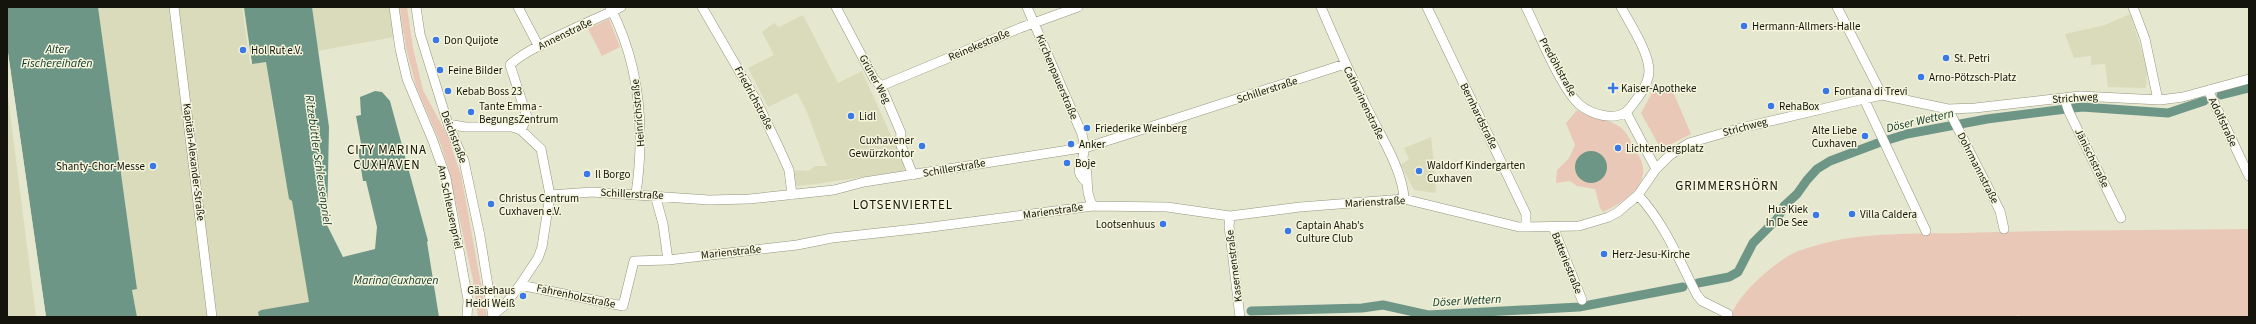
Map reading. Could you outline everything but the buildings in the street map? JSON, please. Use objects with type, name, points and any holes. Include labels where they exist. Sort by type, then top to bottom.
[{"type":"street","name":"Kapitän-Alexander-Straße","points":[[174,7],[212,317]]},
{"type":"street","name":"Am Schleusenpriel","points":[[394,7],[400,49],[407,79],[433,141],[446,178],[468,300],[467,317]]},
{"type":"street","name":"Deichstraße","points":[[416,7],[420,34],[448,124],[464,162],[480,236],[493,316]]},
{"type":"street","points":[[518,7],[539,46]]},
{"type":"street","name":"Annenstraße","points":[[521,130],[527,117],[510,65],[514,60],[611,9],[621,7]]},
{"type":"street","name":"Friedrichstraße","points":[[702,7],[736,63],[780,150],[789,170],[792,195]]},
{"type":"street","name":"Grüner Weg","points":[[836,7],[874,79],[881,86],[901,134],[900,143],[913,175]]},
{"type":"street","name":"Kirchenpauerstraße","points":[[1027,7],[1082,134],[1084,148],[1083,158],[1079,166],[1080,175],[1085,181],[1088,195],[1093,206]]},
{"type":"street","name":"Reinekestraße","points":[[881,86],[1034,23],[1078,7]]},
{"type":"street","name":"Catharinenstraße","points":[[1321,7],[1345,64],[1397,169],[1404,188],[1404,199]]},
{"type":"street","name":"Bernhardstraße","points":[[1427,7],[1526,214],[1526,227]]},
{"type":"street","name":"Predöhlstraße","points":[[1526,7],[1569,94],[1580,105],[1589,111],[1600,115],[1618,116],[1626,112]]},
{"type":"street","points":[[1621,7],[1647,57],[1649,71],[1643,90],[1626,112],[1656,169]]},
{"type":"street","points":[[1837,7],[1882,95]]},
{"type":"street","points":[[2133,7],[2145,39],[2158,100]]},
{"type":"street","name":"Heinrichstraße","points":[[611,9],[626,41],[636,80],[641,157],[636,194]]},
{"type":"street","name":"Schillerstraße","points":[[550,195],[592,192],[655,195],[709,200],[749,199],[834,190],[864,182],[1084,148],[1345,64]]},
{"type":"street","name":"Strichweg","points":[[1437,206],[1501,223],[1526,227],[1579,226],[1609,217],[1624,208],[1638,195],[1656,169],[1670,155],[1689,143],[1741,128],[1882,95],[1948,109],[2067,106],[2099,96],[2158,100],[2172,99],[2249,79]]},
{"type":"street","name":"Adolfstraße","points":[[2208,90],[2249,176]]},
{"type":"street","points":[[1864,99],[1926,231]]},
{"type":"street","name":"Jänischstraße","points":[[2067,106],[2121,218]]},
{"type":"street","name":"Dohrmannstraße","points":[[1948,109],[2000,212],[2004,229]]},
{"type":"street","points":[[448,124],[465,127],[512,128],[521,130],[541,149],[550,195],[540,252],[520,285],[504,306],[493,316]]},
{"type":"street","points":[[655,195],[663,224],[668,260]]},
{"type":"street","points":[[1638,195],[1652,210],[1667,235],[1697,295],[1702,301],[1728,314]]},
{"type":"street","name":"Marienstraße","points":[[668,260],[1093,206],[1167,207],[1230,216],[1300,207],[1404,199],[1437,206]]},
{"type":"street","name":"Kasernenstraße","points":[[1230,216],[1229,226],[1240,317]]},
{"type":"street","name":"Batteriestraße","points":[[1553,227],[1582,300]]},
{"type":"street","name":"Fahrenholzstraße","points":[[520,285],[623,306],[634,261],[668,260]]},
{"type":"shaded area","points":[[98,7],[244,7],[252,64],[266,62],[289,199],[292,201],[310,303],[264,310],[258,312],[259,317],[137,317],[132,289],[137,288]]},
{"type":"shaded area","points":[[312,7],[400,7],[404,33],[394,37],[318,51]]},
{"type":"shaded area","points":[[400,7],[407,7],[413,48],[423,90],[448,137],[461,175],[487,317],[478,317],[473,280],[448,167],[441,145],[416,86],[406,48]]},
{"type":"shaded area","points":[[2130,14],[2147,67],[2146,88],[2108,87],[2105,64],[2091,65],[2091,56],[2074,58],[2065,34],[2105,25]]},
{"type":"shaded area","points":[[803,15],[838,83],[862,71],[905,168],[903,171],[797,186],[794,170],[808,171],[815,166],[829,166],[826,164],[807,112],[797,93],[768,107],[748,68],[774,55],[762,32],[774,23],[779,27]]},
{"type":"shaded area","points":[[609,19],[620,47],[602,56],[588,29]]},
{"type":"shaded area","points":[[1660,84],[1664,90],[1671,87],[1691,134],[1661,149],[1641,113],[1653,91],[1659,90]]},
{"type":"shaded area","points":[[7,89],[36,317],[7,317]]},
{"type":"shaded area","name":"Lichtenbergplatz","points":[[1577,110],[1620,127],[1629,137],[1642,163],[1642,180],[1632,194],[1617,205],[1603,212],[1600,208],[1595,189],[1577,186],[1570,181],[1556,183],[1557,170],[1569,158],[1575,145],[1566,123]]},
{"type":"shaded area","name":"Waldorf Kindergarten Cuxhaven","points":[[1431,137],[1436,193],[1414,190],[1401,165],[1409,159],[1404,148]]},
{"type":"shaded area","points":[[2249,229],[2249,316],[2021,317],[2019,315],[2010,317],[1731,317],[1739,300],[1755,282],[1782,260],[1801,250],[1838,240],[1856,237],[1909,234]]},
{"type":"water","name":"Alter Fischereihafen","points":[[7,7],[98,7],[137,289],[132,290],[137,317],[46,317],[7,46]]},
{"type":"water","points":[[244,7],[312,7],[329,127],[327,225],[343,257],[375,249],[377,227],[366,181],[363,181],[358,149],[362,149],[356,116],[361,115],[360,97],[375,91],[382,92],[390,101],[428,241],[439,317],[259,317],[258,312],[261,310],[309,302],[292,201],[289,199],[266,62],[252,64]]},
{"type":"water","points":[[1591,151],[1597,152],[1604,158],[1607,167],[1606,173],[1600,180],[1591,183],[1585,182],[1578,176],[1575,167],[1576,161],[1582,154]]},
{"type":"pier","points":[[243,7],[252,64],[250,64]]},
{"type":"pier","points":[[7,46],[46,317],[44,317],[7,60]]},
{"type":"waterway","name":"Döser Wettern","points":[[2221,95],[2249,88]]},
{"type":"waterway","name":"Döser Wettern","points":[[1698,283],[1729,277],[1738,272],[1753,243],[1777,219],[1784,206],[1797,194],[1817,169],[1830,161],[1878,143],[1907,134],[1987,119],[2082,107],[2168,113],[2204,101]]},
{"type":"waterway","name":"Döser Wettern","points":[[1251,311],[1362,308],[1383,305],[1428,315],[1579,307],[1683,287]]},
{"type":"place","name":"Hermann-Allmers-Halle","points":[[1744,26]]},
{"type":"place","name":"Don Quijote","points":[[436,40]]},
{"type":"place","name":"Hol Rut e.V.","points":[[243,50]]},
{"type":"place","name":"St. Petri","points":[[1946,58]]},
{"type":"place","name":"Feine Bilder","points":[[440,70]]},
{"type":"place","name":"Arno-Pötzsch-Platz","points":[[1921,77]]},
{"type":"place","name":"Kaiser-Apotheke","points":[[1613,88]]},
{"type":"place","name":"Kebab Boss 23","points":[[448,91]]},
{"type":"place","name":"Fontana di Trevi","points":[[1826,91]]},
{"type":"place","name":"RehaBox","points":[[1771,106]]},
{"type":"place","name":"Tante Emma - BegungsZentrum","points":[[471,112]]},
{"type":"place","name":"Lidl","points":[[851,116]]},
{"type":"place","name":"Friederike Weinberg","points":[[1087,128]]},
{"type":"place","name":"Alte Liebe Cuxhaven","points":[[1865,136]]},
{"type":"place","name":"Anker","points":[[1071,144]]},
{"type":"place","name":"Cuxhavener Gewürzkontor","points":[[922,146]]},
{"type":"place","name":"Lichtenbergplatz","points":[[1618,148]]},
{"type":"place","name":"Boje","points":[[1067,163]]},
{"type":"place","name":"Shanty-Chor-Messe","points":[[153,166]]},
{"type":"place","name":"Waldorf Kindergarten Cuxhaven","points":[[1419,171]]},
{"type":"place","name":"Il Borgo","points":[[587,174]]},
{"type":"place","name":"Christus Centrum Cuxhaven e.V.","points":[[491,204]]},
{"type":"place","name":"Villa Caldera","points":[[1852,214]]},
{"type":"place","name":"Hus Kiek In De See","points":[[1816,215]]},
{"type":"place","name":"Lootsenhuus","points":[[1163,224]]},
{"type":"place","name":"Captain Ahab’s Culture Club","points":[[1288,231]]},
{"type":"place","name":"Herz-Jesu-Kirche","points":[[1604,254]]},
{"type":"place","name":"Gästehaus Heidi Weiß","points":[[523,296]]},
{"type":"district","name":"CITY MARINA CUXHAVEN","points":[[387,158]]},
{"type":"district","name":"GRIMMERSHÖRN","points":[[1727,186]]},
{"type":"district","name":"LOTSENVIERTEL","points":[[903,205]]},
{"type":"water label","name":"Ritzebüttler Schleusenpriel","points":[[318,160]]},
{"type":"water label","name":"Marina Cuxhaven","points":[[396,280]]}]
